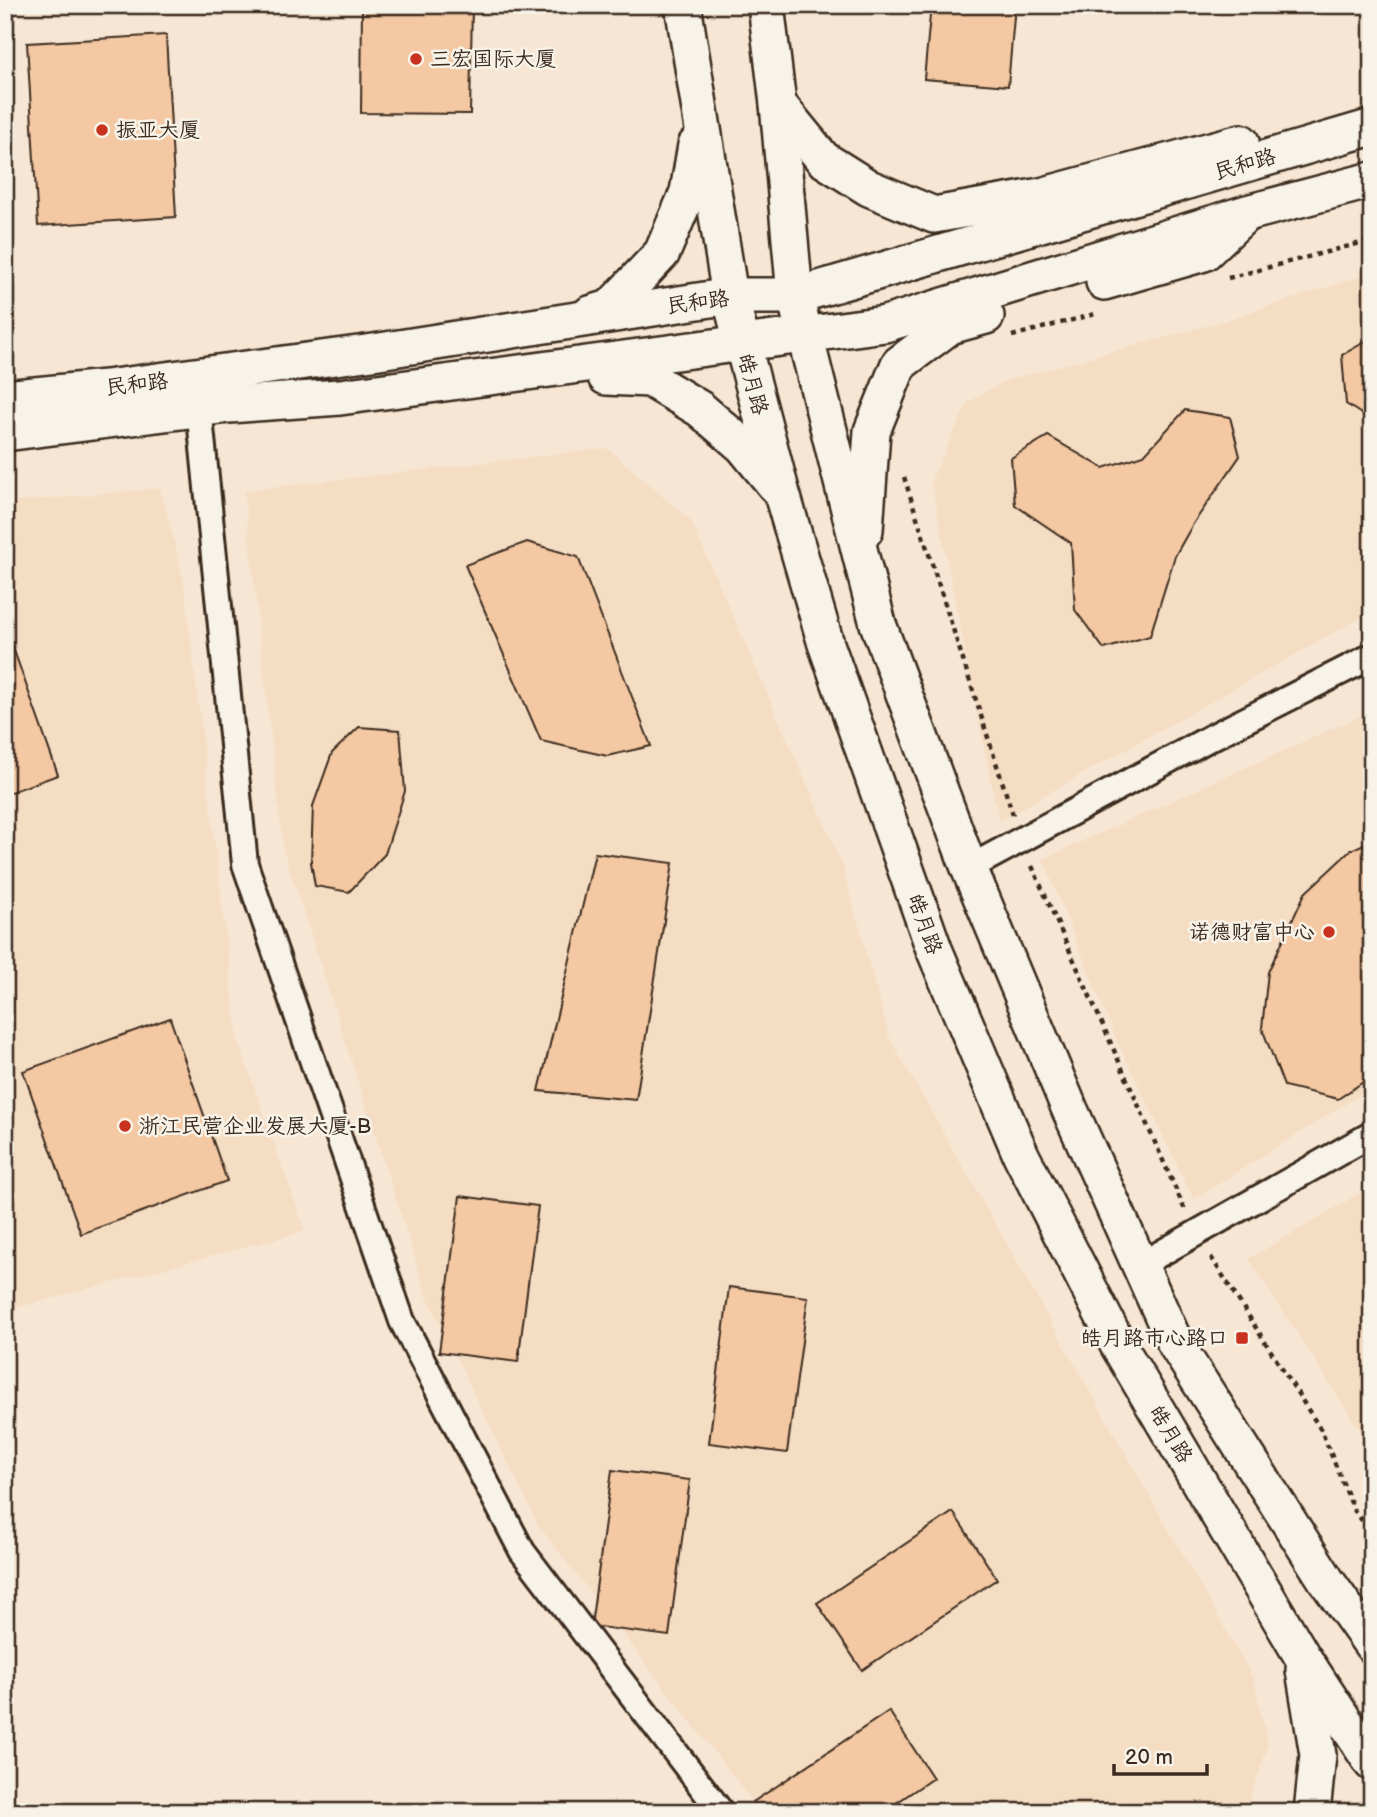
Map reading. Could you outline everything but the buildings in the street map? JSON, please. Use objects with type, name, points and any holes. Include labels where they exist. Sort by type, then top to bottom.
[{"type":"main road","name":"皓月路","points":[[683,5],[730,296],[782,494],[826,644],[934,949],[1021,1155],[1117,1343],[1302,1656],[1372,1763]]},
{"type":"main road","points":[[766,5],[778,104],[794,296],[877,624],[969,868],[1070,1110],[1175,1343],[1325,1580],[1367,1636]]},
{"type":"main road","points":[[778,104],[823,159],[869,188],[934,215],[1041,196],[1251,139],[1321,142]]},
{"type":"main road","points":[[556,324],[610,308],[662,253],[688,192],[700,118]]},
{"type":"main road","name":"民和路","points":[[5,398],[146,383],[373,352],[730,296],[794,296],[1372,127]]},
{"type":"main road","name":"民和路","points":[[5,433],[199,408],[340,397],[885,324],[1247,213],[1372,180]]},
{"type":"main road","points":[[863,562],[872,431],[899,364],[950,326],[1204,253],[1247,213]]},
{"type":"main road","points":[[526,373],[650,379],[700,409],[743,446],[782,494]]},
{"type":"main road","points":[[1302,1656],[1318,1755],[1312,1812]]},
{"type":"street","points":[[199,408],[245,864],[402,1321],[522,1551],[721,1812]]},
{"type":"street","points":[[969,868],[1210,738],[1372,656]]},
{"type":"street","points":[[1140,1265],[1372,1134]]},
{"type":"shaded area","points":[[1372,273],[1372,611],[999,821],[931,480],[968,403],[1004,381],[1214,324]]},
{"type":"shaded area","points":[[607,448],[691,521],[842,864],[889,1037],[1254,1680],[1268,1746],[1245,1812],[761,1812],[538,1525],[428,1299],[283,848],[244,491]]},
{"type":"shaded area","points":[[160,488],[184,581],[238,1041],[305,1231],[12,1309],[5,1292],[5,503]]},
{"type":"shaded area","name":"诺德财富中心","points":[[1372,711],[1372,1087],[1194,1199],[1116,1039],[1043,859]]},
{"type":"shaded area","points":[[1372,1186],[1372,1449],[1249,1259]]},
{"type":"place","name":"三宏国际大厦","points":[[416,59]]},
{"type":"place","name":"振亚大厦","points":[[102,130]]},
{"type":"place","name":"诺德财富中心","points":[[1329,932]]},
{"type":"place","name":"浙江民营企业发展大厦-B","points":[[125,1126]]},
{"type":"place","name":"皓月路市心路口","points":[[1242,1338]]}]
